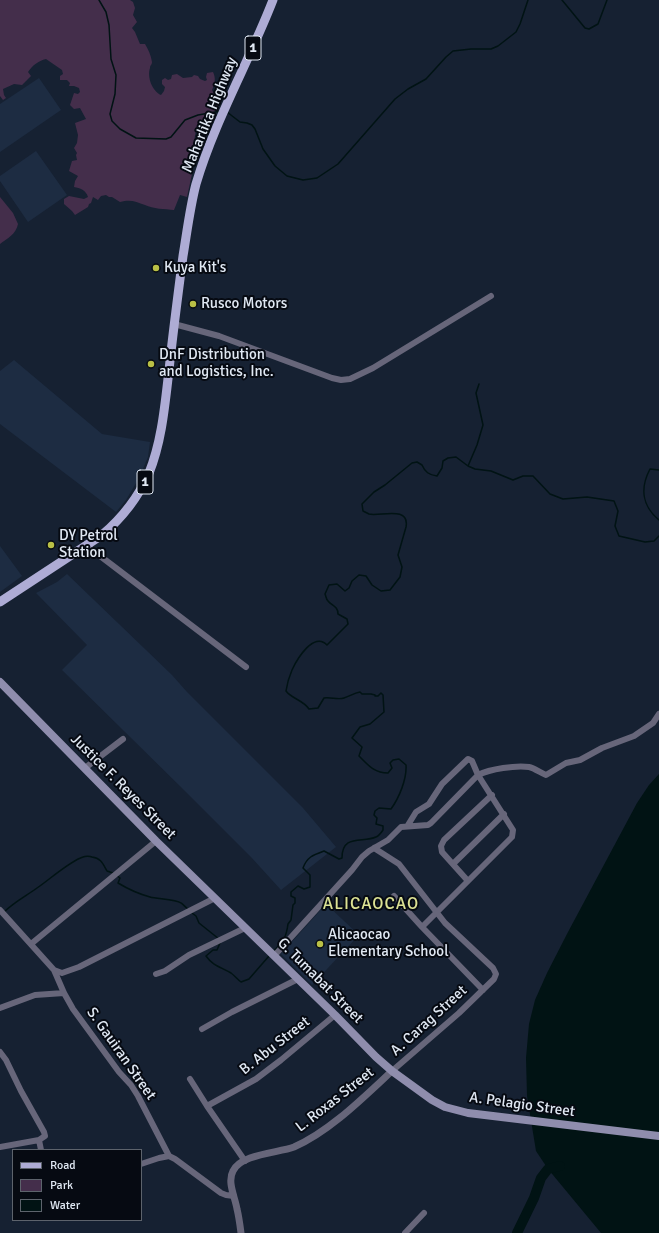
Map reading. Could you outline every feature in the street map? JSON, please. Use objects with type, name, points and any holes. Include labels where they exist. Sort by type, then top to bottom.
[{"type":"main road","name":"Maharlika Highway","points":[[0,602],[102,535],[124,514],[140,491],[148,475],[159,443],[185,241],[196,185],[231,94],[273,0]]},
{"type":"main road","name":"Justice F. Reyes Street","points":[[0,682],[156,841],[227,910]]},
{"type":"main road","name":"G. Tumabat Street","points":[[227,910],[392,1071]]},
{"type":"main road","name":"A. Pelagio Street","points":[[392,1071],[432,1100],[445,1107],[468,1113],[659,1136]]},
{"type":"street","points":[[174,324],[218,336],[332,378],[345,380],[373,368],[491,296]]},
{"type":"street","points":[[87,546],[246,667]]},
{"type":"street","points":[[272,954],[352,870],[362,857],[388,840],[398,829],[404,826],[432,823],[478,774],[486,771],[506,768],[530,767],[546,775],[566,763],[580,760],[602,748],[634,736],[653,723],[659,714]]},
{"type":"street","points":[[85,768],[123,739]]},
{"type":"street","points":[[408,825],[416,812],[429,804],[442,784],[465,760],[470,760],[513,830],[512,836],[422,927]]},
{"type":"street","points":[[468,881],[441,849],[442,843],[492,795]]},
{"type":"street","points":[[453,864],[504,814]]},
{"type":"street","points":[[31,944],[156,841]]},
{"type":"street","points":[[374,848],[399,864],[437,912]]},
{"type":"street","points":[[394,896],[483,990]]},
{"type":"street","points":[[54,970],[62,973],[79,967],[215,898]]},
{"type":"street","name":"S. Gauiran Street","points":[[2,912],[54,970],[64,993],[73,1008],[134,1091],[169,1156],[221,1193],[234,1196]]},
{"type":"street","name":"A. Carag Street","points":[[392,1071],[459,1013],[494,979],[496,974],[495,971],[446,923],[437,912]]},
{"type":"street","points":[[156,974],[165,971],[189,955],[246,928]]},
{"type":"street","points":[[202,1029],[232,1012],[298,979]]},
{"type":"street","points":[[0,1008],[35,995],[64,993]]},
{"type":"street","name":"B. Abu Street","points":[[207,1106],[256,1079],[334,1015]]},
{"type":"street","points":[[0,1052],[6,1060],[45,1136],[39,1140],[14,1148],[0,1147]]},
{"type":"street","name":"L. Roxas Street","points":[[245,1161],[293,1147],[314,1136],[363,1098],[392,1071]]},
{"type":"street","points":[[190,1079],[245,1161],[232,1172],[231,1185],[241,1233]]},
{"type":"street","points":[[39,1140],[41,1149]]},
{"type":"street","points":[[142,1164],[169,1156]]},
{"type":"street","points":[[405,1233],[424,1213]]},
{"type":"shaded area","points":[[39,78],[61,110],[0,152],[0,104]]},
{"type":"shaded area","points":[[36,151],[67,195],[28,222],[0,181],[0,176]]},
{"type":"shaded area","points":[[14,360],[102,434],[150,442],[148,457],[139,478],[126,500],[116,512],[0,424],[0,371]]},
{"type":"shaded area","points":[[0,546],[22,576],[0,592]]},
{"type":"shaded area","points":[[67,574],[172,675],[187,692],[303,808],[336,847],[281,890],[251,857],[62,670],[87,645],[36,593],[57,582]]},
{"type":"shaded area","name":"Alicaocao Elementary School","points":[[326,904],[359,935],[312,985],[281,954]]},
{"type":"green space","points":[[0,0],[130,0],[133,2],[135,8],[133,15],[137,22],[132,28],[140,44],[145,44],[151,57],[152,64],[149,75],[153,87],[158,93],[161,95],[164,91],[165,87],[162,84],[162,80],[165,78],[168,80],[171,79],[172,75],[177,74],[183,78],[192,77],[194,75],[205,81],[207,80],[207,73],[213,72],[215,81],[212,90],[219,104],[209,124],[197,125],[194,141],[196,147],[195,160],[192,166],[192,174],[187,197],[180,195],[174,210],[159,209],[133,201],[120,202],[106,195],[101,196],[98,200],[93,197],[88,207],[75,215],[64,204],[64,199],[69,196],[84,199],[88,197],[82,190],[74,187],[78,176],[69,171],[72,161],[77,160],[77,153],[74,148],[77,143],[78,135],[75,123],[86,119],[80,108],[74,109],[70,105],[74,93],[78,94],[80,92],[79,88],[69,86],[70,83],[67,80],[60,80],[60,76],[63,74],[62,70],[46,59],[38,62],[32,67],[28,72],[31,76],[22,85],[14,84],[3,89],[6,98],[3,100],[0,96]]},
{"type":"green space","points":[[0,197],[13,213],[18,224],[14,233],[0,244]]},
{"type":"water","points":[[659,774],[659,1233],[601,1233],[548,1169],[536,1151],[527,1096],[526,1058],[529,1024],[535,1000],[568,932],[637,803],[649,785]]},
{"type":"waterway","points":[[99,0],[106,12],[109,25],[111,59],[116,75],[115,94],[110,114],[112,121],[120,129],[136,138],[166,139],[171,137],[185,120],[198,115],[221,111]]},
{"type":"waterway","points":[[227,112],[240,122],[252,125],[263,149],[275,166],[287,176],[303,180],[317,178],[338,164],[395,99],[408,89],[426,79],[453,51],[491,49],[498,46],[516,32],[528,0]]},
{"type":"waterway","points":[[562,0],[585,28],[589,29],[598,24],[607,0]]},
{"type":"waterway","points":[[468,466],[477,445],[483,425],[476,393],[479,384]]},
{"type":"waterway","points":[[273,952],[284,940],[288,924],[291,920],[293,905],[295,903],[295,898],[291,896],[291,892],[298,886],[304,889],[310,887],[310,875],[303,868],[306,861],[314,855],[324,851],[339,859],[342,858],[345,845],[349,842],[371,839],[379,835],[383,830],[383,826],[376,824],[377,818],[374,815],[375,811],[379,808],[391,809],[400,794],[404,782],[406,765],[399,759],[393,760],[390,763],[392,768],[388,773],[379,772],[372,768],[359,756],[362,747],[352,738],[360,727],[370,724],[384,712],[383,695],[381,693],[378,696],[375,696],[371,694],[362,694],[360,692],[342,699],[324,698],[318,708],[309,709],[286,691],[292,670],[306,648],[317,641],[327,645],[348,624],[347,619],[338,614],[336,608],[327,599],[325,594],[329,585],[337,584],[345,591],[349,588],[352,581],[359,575],[366,576],[372,585],[381,591],[390,590],[400,577],[402,567],[398,555],[406,527],[406,520],[403,516],[393,513],[374,515],[369,514],[363,511],[362,504],[374,492],[412,463],[417,462],[422,465],[424,470],[428,473],[437,476],[442,468],[443,461],[448,458],[456,457],[468,466],[475,469],[491,471],[513,480],[523,476],[533,476],[550,494],[563,499],[587,497],[614,501],[618,511],[615,526],[619,536],[645,542],[654,541],[659,536]]},
{"type":"waterway","points":[[659,470],[650,469],[644,490],[646,503],[653,515],[659,520]]},
{"type":"waterway","points":[[4,912],[66,866],[78,859],[90,856],[98,859],[107,871],[113,873]]},
{"type":"waterway","points":[[116,875],[120,878],[118,883],[130,889],[150,897],[182,903],[188,909]]},
{"type":"waterway","points":[[192,913],[196,916],[199,923],[219,939]]},
{"type":"waterway","points":[[220,943],[217,950],[213,950],[206,956],[214,964],[231,973],[241,982],[249,979],[269,956]]},
{"type":"waterway","points":[[517,1233],[534,1198],[541,1178],[548,1169],[560,1166]]},
{"type":"place","name":"Kuya Kit's","points":[[156,268]]},
{"type":"place","name":"Rusco Motors","points":[[193,304]]},
{"type":"place","name":"DnF Distribution and Logistics, Inc.","points":[[151,364]]},
{"type":"place","name":"DY Petrol Station","points":[[51,545]]},
{"type":"place","name":"Alicaocao Elementary School","points":[[320,944]]},
{"type":"district","name":"ALICAOCAO","points":[[371,905]]}]
